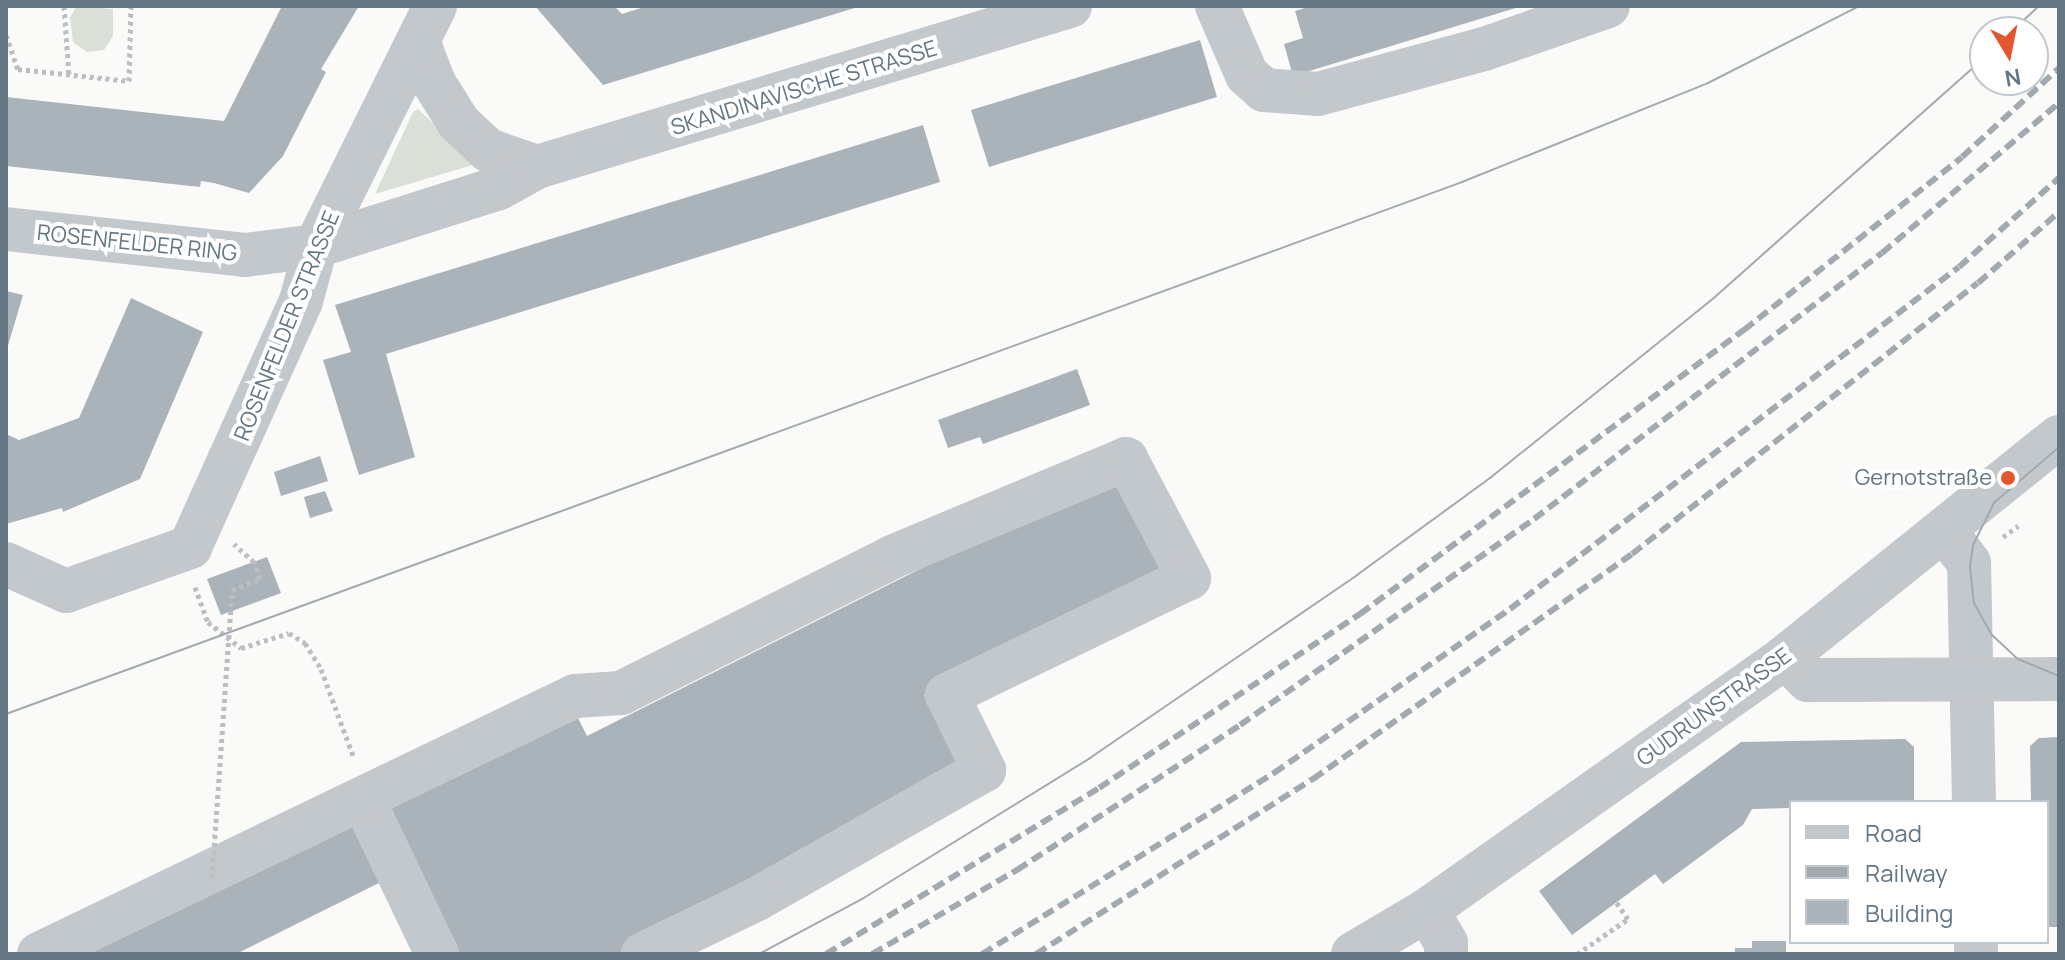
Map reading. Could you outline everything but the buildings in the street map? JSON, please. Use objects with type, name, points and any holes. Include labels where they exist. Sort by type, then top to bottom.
[{"type":"street","name":"SKANDINAVISCHE STRASSE","points":[[316,246],[499,188],[537,167],[1070,6]]},
{"type":"street","points":[[1217,6],[1247,75],[1264,90],[1318,94],[1484,49],[1608,6]]},
{"type":"street","points":[[427,24],[434,83],[459,123],[488,150],[537,167]]},
{"type":"street","name":"ROSENFELDER STRASSE","points":[[194,535],[301,301],[316,246],[427,24]]},
{"type":"street","name":"ROSENFELDER RING","points":[[6,229],[245,255],[316,246]]},
{"type":"street","name":"GUDRUNSTRASSE","points":[[1353,954],[1427,910],[1785,657],[2059,437]]},
{"type":"street","points":[[39,954],[575,696],[621,693],[892,557],[1126,459],[1189,578],[947,695],[984,770],[757,899],[643,954]]},
{"type":"street","points":[[1945,531],[1969,563],[1974,800]]},
{"type":"street","points":[[6,564],[66,591],[194,535]]},
{"type":"street","points":[[1785,657],[1808,680],[1971,682],[2059,679]]},
{"type":"street","points":[[367,797],[437,954]]},
{"type":"street","points":[[1427,910],[1446,943],[1446,954]]},
{"type":"path","points":[[64,6],[69,75]]},
{"type":"path","points":[[6,35],[18,69],[129,81],[131,6]]},
{"type":"path","points":[[194,535],[208,622],[241,648],[289,633],[305,643],[367,797]]},
{"type":"path","points":[[212,878],[232,590],[260,579]]},
{"type":"path","points":[[1577,954],[1628,919],[1616,902]]},
{"type":"shaded area","points":[[77,6],[113,9],[113,36],[104,50],[87,52],[73,42],[70,17]]},
{"type":"shaded area","points":[[418,109],[476,164],[375,194],[413,112]]},
{"type":"tram line","points":[[6,714],[1462,182],[1708,83],[1859,6]]},
{"type":"tram line","points":[[2028,16],[2039,6]]},
{"type":"tram line","points":[[759,954],[862,899],[1090,758],[1357,575],[1490,478],[1716,296],[1969,71]]},
{"type":"tram line","points":[[2059,447],[1994,503],[1973,545],[1970,567],[1974,603],[1992,635],[2018,659],[2059,676]]},
{"type":"railway","points":[[826,954],[1099,788],[1360,614],[1744,330],[1962,157],[2059,68]]},
{"type":"railway","points":[[872,954],[1017,870],[1240,725],[1534,519],[1882,253],[2059,103]]},
{"type":"railway","points":[[982,954],[1274,773],[1510,609],[1959,267],[2059,178]]},
{"type":"railway","points":[[1036,954],[1313,779],[1632,554],[1978,283],[2059,212]]},
{"type":"place","name":"Gernotstraße","points":[[2008,478]]}]
